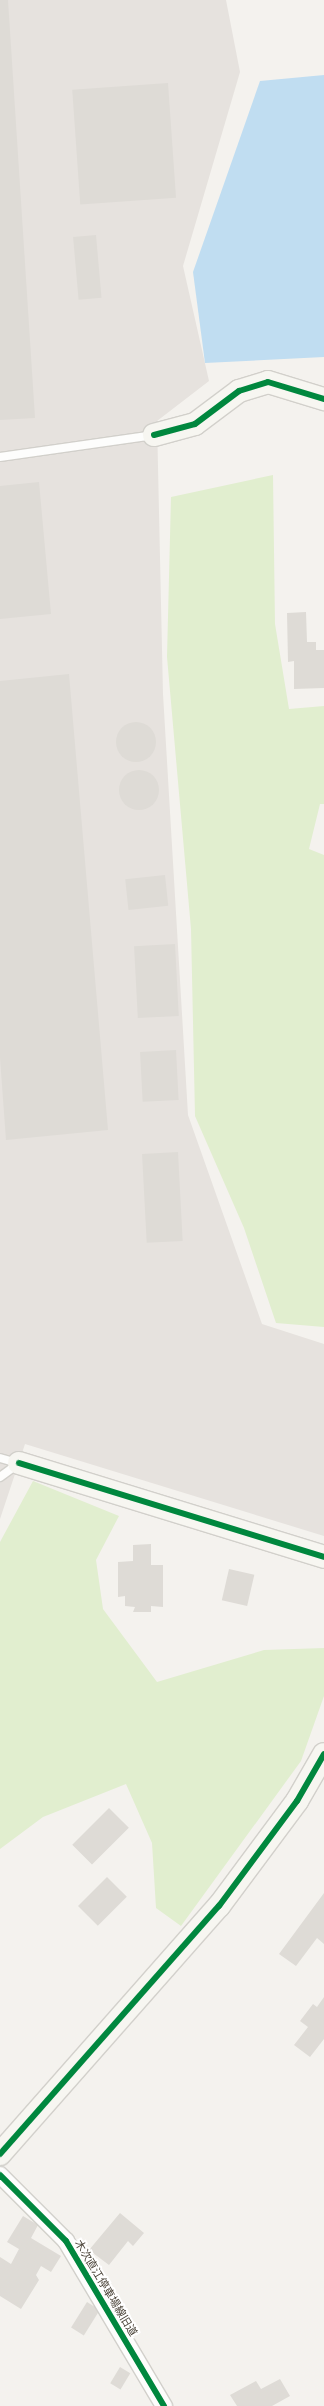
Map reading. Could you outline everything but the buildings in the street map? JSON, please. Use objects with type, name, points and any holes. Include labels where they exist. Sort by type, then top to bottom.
[{"type":"street","points":[[154,435],[195,424],[239,391],[268,382],[324,399]]},
{"type":"street","points":[[9,1461],[324,1557]]},
{"type":"street","points":[[0,2154],[219,1906],[297,1801],[324,1754]]},
{"type":"street","name":"木次直江停車場線旧道","points":[[0,2175],[66,2241],[164,2406]]},
{"type":"lane","points":[[0,457],[154,435]]},
{"type":"lane","points":[[0,1477],[9,1461]]},
{"type":"shaded area","points":[[0,0],[226,0],[240,72],[183,266],[209,381],[157,421],[163,694],[188,1115],[262,1324],[324,1344],[324,1536],[25,1444],[0,1519]]},
{"type":"green space","points":[[273,475],[275,624],[289,709],[324,706],[324,804],[320,804],[309,849],[324,855],[324,1327],[276,1323],[244,1228],[195,1116],[191,929],[167,657],[171,497]]},
{"type":"green space","points":[[33,1481],[119,1516],[96,1560],[103,1609],[157,1682],[264,1650],[324,1648],[324,1696],[301,1761],[181,1926],[156,1908],[152,1843],[126,1784],[43,1817],[0,1849],[0,1542]]},
{"type":"water","points":[[324,75],[324,357],[205,363],[193,272],[260,81]]},
{"type":"cycle path","points":[[154,435],[195,424],[239,391],[268,382],[324,399]]},
{"type":"cycle path","points":[[19,1463],[324,1557]]},
{"type":"cycle path","points":[[0,2154],[219,1906],[297,1801],[324,1754]]},
{"type":"cycle path","points":[[0,2175],[66,2241],[164,2406]]}]
